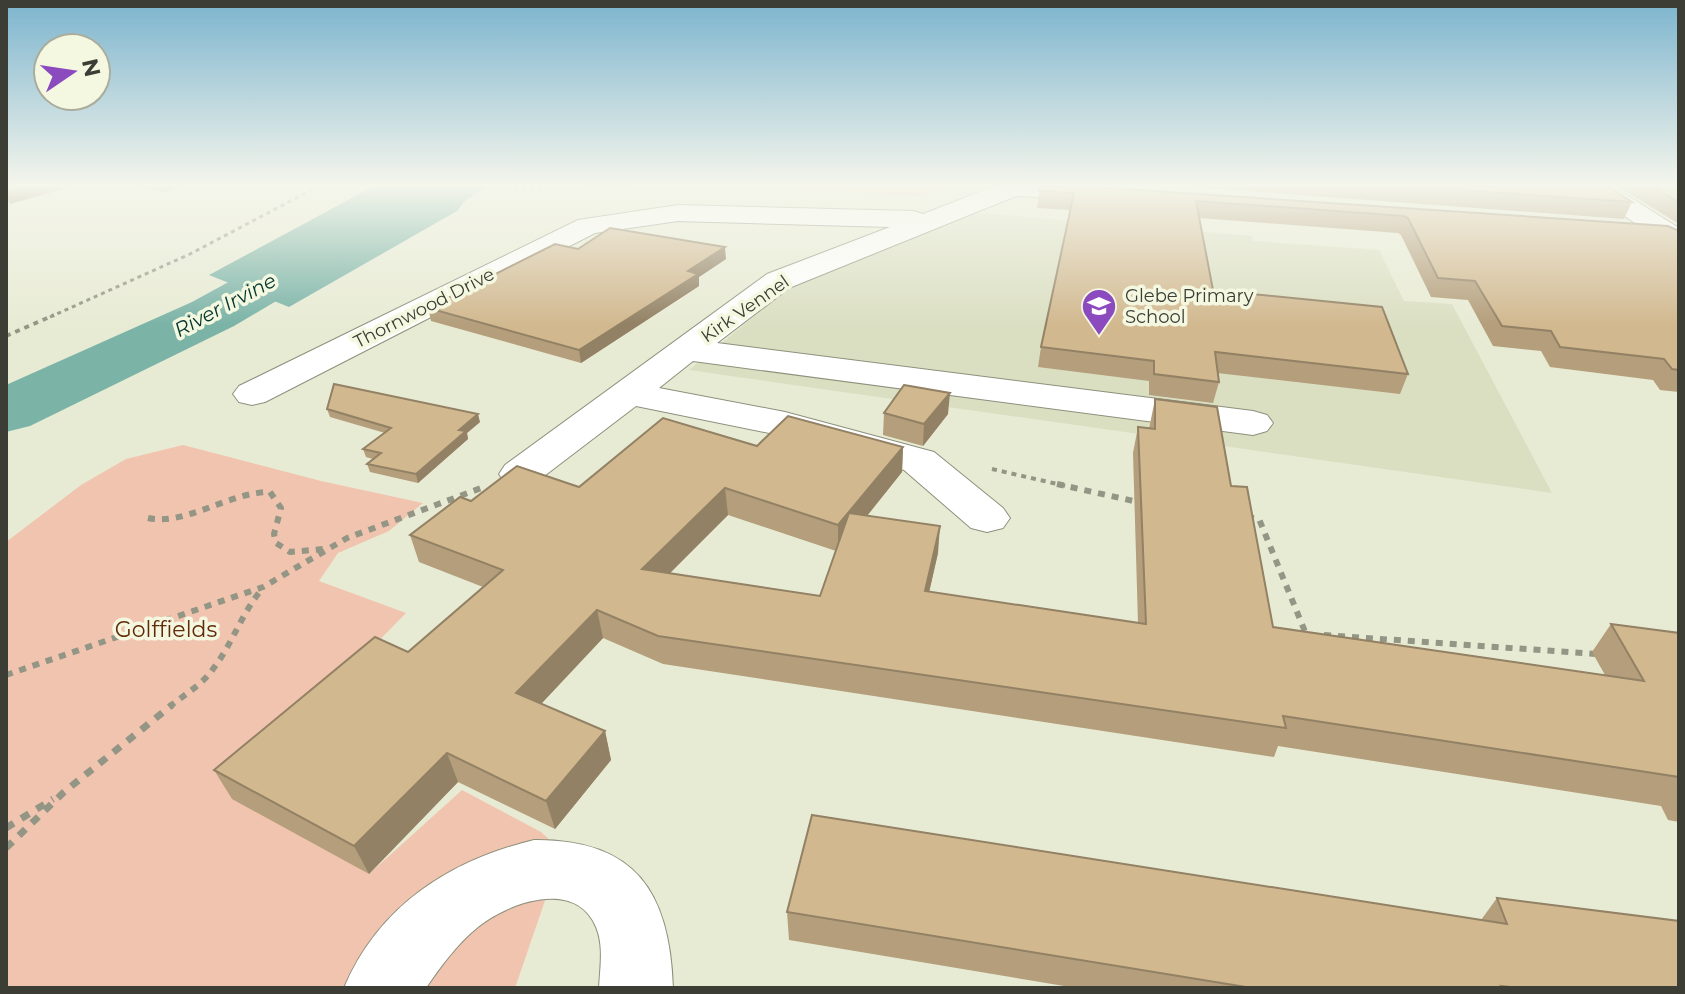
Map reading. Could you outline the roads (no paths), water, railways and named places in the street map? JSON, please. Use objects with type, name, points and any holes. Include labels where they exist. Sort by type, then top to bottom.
[{"type":"street","name":"Thornwood Drive","points":[[252,394],[575,232]]},
{"type":"street","name":"Kirk Vennel","points":[[520,474],[778,281],[898,232]]},
{"type":"street","points":[[1635,232],[1675,236]]},
{"type":"street","points":[[686,350],[1253,423]]},
{"type":"street","points":[[629,393],[785,424],[919,461],[987,518]]},
{"type":"street","points":[[381,988],[443,913],[455,904],[492,883],[541,869],[587,874],[610,890],[627,913],[636,935],[639,961],[636,988]]},
{"type":"water","points":[[288,232],[420,232],[289,307],[209,275]]},
{"type":"waterway","name":"River Irvine","points":[[6,411],[213,314],[356,232]]},
{"type":"place","name":"Glebe Primary School","points":[[1099,337]]},
{"type":"park label","name":"Golffields","points":[[166,629]]}]
